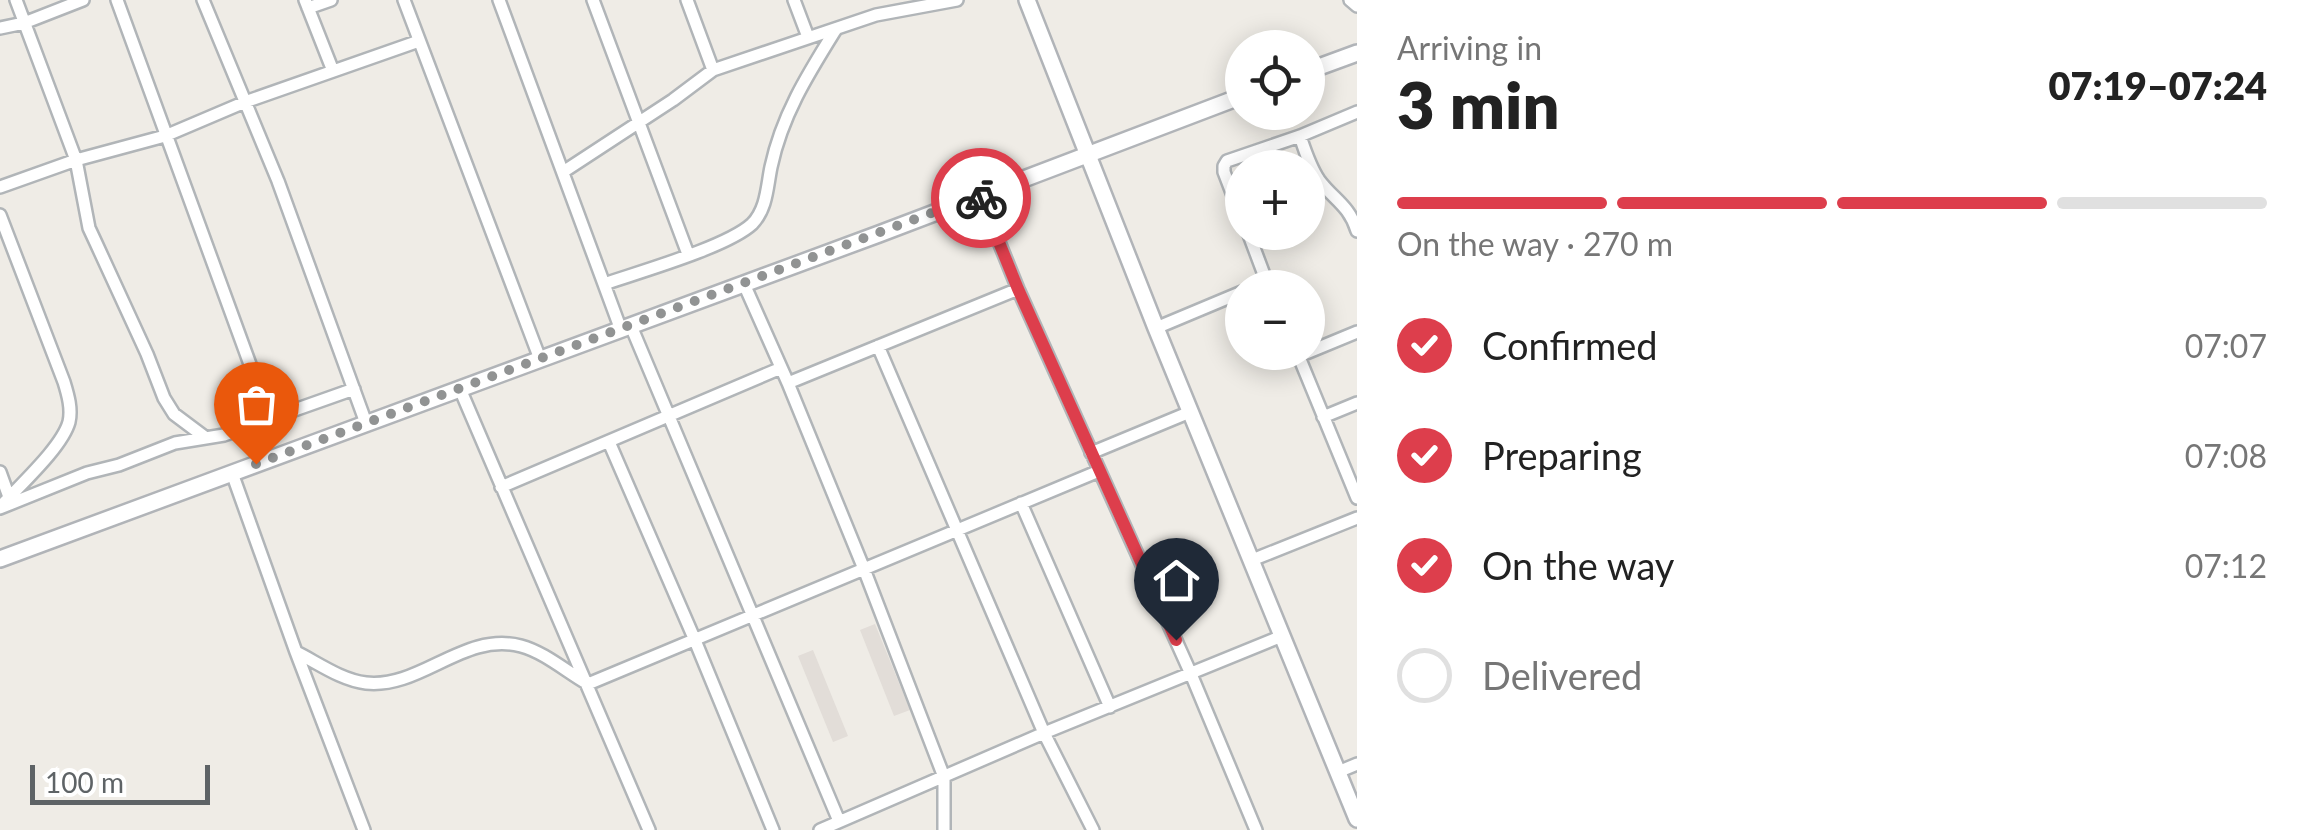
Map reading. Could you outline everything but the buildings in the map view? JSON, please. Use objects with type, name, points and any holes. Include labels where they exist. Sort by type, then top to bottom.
[{"type":"street","points":[[16,0],[76,160],[89,228],[164,398],[174,414],[206,438]]},
{"type":"street","points":[[0,28],[82,0]]},
{"type":"street","points":[[117,0],[270,419]]},
{"type":"street","points":[[204,0],[278,181],[366,424]]},
{"type":"street","points":[[331,0],[307,4],[333,71]]},
{"type":"street","points":[[404,0],[540,359]]},
{"type":"street","points":[[499,0],[604,284],[668,416],[838,821]]},
{"type":"street","points":[[593,0],[688,254]]},
{"type":"street","points":[[687,0],[713,70]]},
{"type":"street","points":[[794,0],[808,38]]},
{"type":"street","points":[[562,172],[713,70],[876,15],[957,0]]},
{"type":"street","points":[[1028,0],[1156,328],[1357,819]]},
{"type":"street","points":[[1350,0],[1357,6]]},
{"type":"street","points":[[604,284],[688,254],[754,222],[761,212],[781,127],[836,29]]},
{"type":"street","points":[[0,187],[76,160],[165,136],[245,102],[419,41]]},
{"type":"street","points":[[1325,64],[1357,52]]},
{"type":"street","points":[[0,559],[1225,102]]},
{"type":"street","points":[[1261,150],[1357,112]]},
{"type":"street","points":[[1300,136],[1312,169],[1348,210],[1357,231]]},
{"type":"street","points":[[980,195],[1256,830]]},
{"type":"street","points":[[0,214],[64,382],[70,415],[68,426],[44,460],[3,504]]},
{"type":"street","points":[[744,284],[788,382],[944,776],[944,830]]},
{"type":"street","points":[[788,382],[1018,289]]},
{"type":"street","points":[[1156,328],[1225,299]]},
{"type":"street","points":[[1325,344],[1357,332]]},
{"type":"street","points":[[878,346],[1044,733],[1093,830]]},
{"type":"street","points":[[501,487],[781,368]]},
{"type":"street","points":[[1304,370],[1357,498]]},
{"type":"street","points":[[3,504],[176,443],[224,435],[354,389]]},
{"type":"street","points":[[460,389],[649,830]]},
{"type":"street","points":[[1323,417],[1357,403]]},
{"type":"street","points":[[1091,452],[1190,412]]},
{"type":"street","points":[[609,442],[773,830]]},
{"type":"street","points":[[588,684],[1099,471]]},
{"type":"street","points":[[0,472],[3,504]]},
{"type":"street","points":[[232,472],[364,830]]},
{"type":"street","points":[[1021,503],[1110,707]]},
{"type":"street","points":[[1252,560],[1357,518]]},
{"type":"street","points":[[820,830],[1282,636]]},
{"type":"street","points":[[296,652],[365,683],[388,682],[478,646],[519,645],[588,684]]},
{"type":"street","points":[[1338,772],[1357,764]]},
{"type":"shaded area","points":[[875,624],[910,710],[894,716],[860,630]]},
{"type":"shaded area","points":[[813,650],[848,736],[833,742],[798,656]]},
{"type":"way so far","points":[[256,464],[980,195],[981,198]]},
{"type":"route","points":[[981,198],[1176,640]]}]
